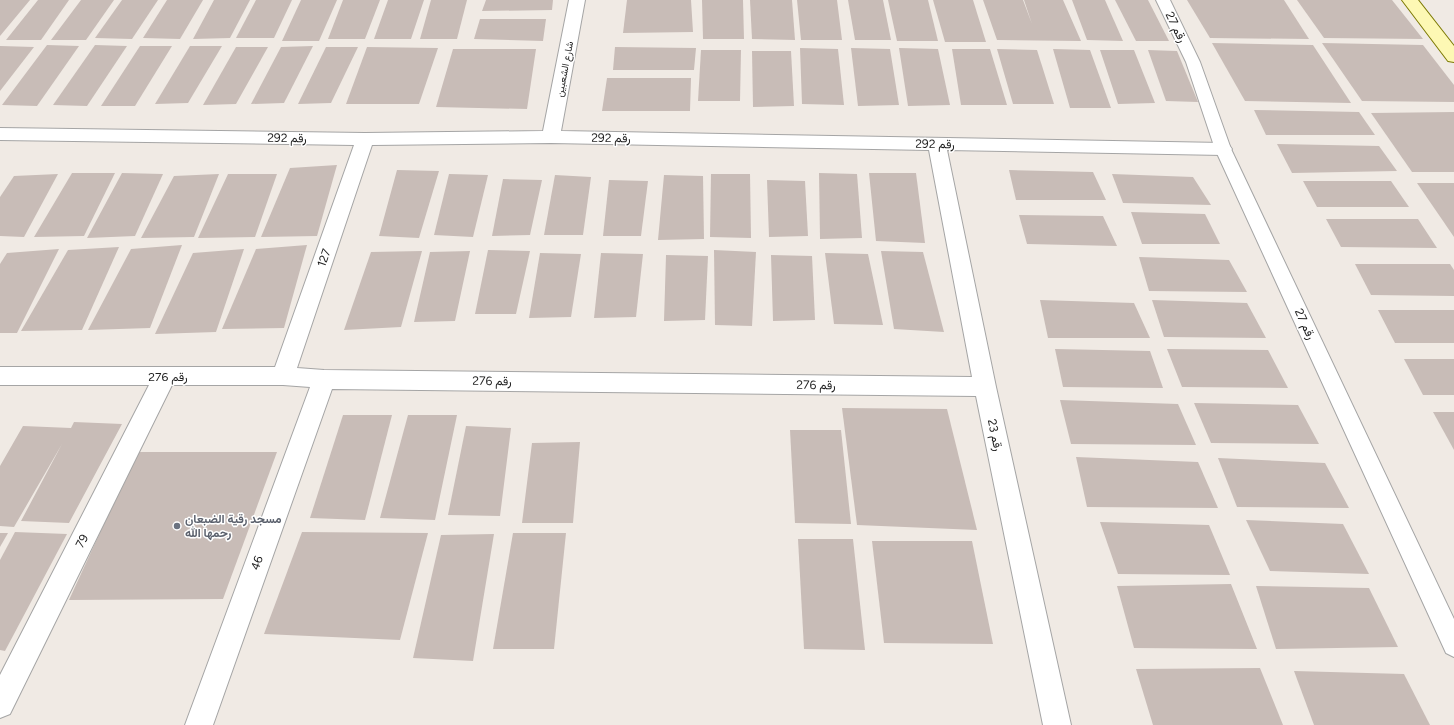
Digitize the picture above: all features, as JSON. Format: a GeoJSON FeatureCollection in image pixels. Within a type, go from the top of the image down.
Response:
{"type":"FeatureCollection","features":[{"type":"Feature","properties":{"kind":"street","name":"شارع الشعبين"},"geometry":{"type":"LineString","coordinates":[[550,137],[577,0]]}},
{"type":"Feature","properties":{"kind":"street"},"geometry":{"type":"LineString","coordinates":[[1410,0],[1454,58]]}},
{"type":"Feature","properties":{"kind":"street","name":"رقم 292"},"geometry":{"type":"LineString","coordinates":[[0,134],[365,139],[550,137],[1223,149]]}},
{"type":"Feature","properties":{"kind":"street","name":"127"},"geometry":{"type":"LineString","coordinates":[[283,376],[365,139]]}},
{"type":"Feature","properties":{"kind":"street","name":"رقم 23"},"geometry":{"type":"LineString","coordinates":[[937,144],[985,387],[1057,725]]}},
{"type":"Feature","properties":{"kind":"street","name":"رقم 276"},"geometry":{"type":"LineString","coordinates":[[0,376],[283,376],[324,379],[985,387]]}},
{"type":"Feature","properties":{"kind":"street","name":"79"},"geometry":{"type":"LineString","coordinates":[[0,704],[164,377]]}},
{"type":"Feature","properties":{"kind":"street","name":"46"},"geometry":{"type":"LineString","coordinates":[[199,725],[324,379]]}},
{"type":"Feature","properties":{"kind":"lane","name":"رقم 27"},"geometry":{"type":"LineString","coordinates":[[1163,0],[1193,62],[1223,149],[1454,645]]}},
{"type":"Feature","properties":{"kind":"building"},"geometry":{"type":"Polygon","coordinates":[[[0,0],[30,0],[0,36],[0,0]]]}},
{"type":"Feature","properties":{"kind":"building"},"geometry":{"type":"Polygon","coordinates":[[[38,0],[69,0],[41,40],[6,40],[38,0]]]}},
{"type":"Feature","properties":{"kind":"building"},"geometry":{"type":"Polygon","coordinates":[[[81,0],[114,0],[86,40],[51,40],[81,0]]]}},
{"type":"Feature","properties":{"kind":"building"},"geometry":{"type":"Polygon","coordinates":[[[122,0],[158,0],[132,39],[95,38],[122,0]]]}},
{"type":"Feature","properties":{"kind":"building"},"geometry":{"type":"Polygon","coordinates":[[[167,0],[203,0],[180,39],[143,38],[167,0]]]}},
{"type":"Feature","properties":{"kind":"building"},"geometry":{"type":"Polygon","coordinates":[[[214,0],[250,0],[230,38],[193,39],[214,0]]]}},
{"type":"Feature","properties":{"kind":"building"},"geometry":{"type":"Polygon","coordinates":[[[256,0],[292,0],[274,38],[236,38],[256,0]]]}},
{"type":"Feature","properties":{"kind":"building"},"geometry":{"type":"Polygon","coordinates":[[[301,0],[337,0],[319,41],[282,41],[301,0]]]}},
{"type":"Feature","properties":{"kind":"building"},"geometry":{"type":"Polygon","coordinates":[[[343,0],[380,0],[365,39],[328,39],[343,0]]]}},
{"type":"Feature","properties":{"kind":"building"},"geometry":{"type":"Polygon","coordinates":[[[388,0],[424,0],[411,39],[374,39],[388,0]]]}},
{"type":"Feature","properties":{"kind":"building"},"geometry":{"type":"Polygon","coordinates":[[[431,0],[467,0],[457,39],[420,39],[431,0]]]}},
{"type":"Feature","properties":{"kind":"building"},"geometry":{"type":"Polygon","coordinates":[[[486,0],[553,0],[552,10],[482,11],[486,0]]]}},
{"type":"Feature","properties":{"kind":"building"},"geometry":{"type":"Polygon","coordinates":[[[627,0],[691,0],[693,32],[623,33],[627,0]]]}},
{"type":"Feature","properties":{"kind":"building"},"geometry":{"type":"Polygon","coordinates":[[[702,0],[743,0],[744,39],[703,39],[702,0]]]}},
{"type":"Feature","properties":{"kind":"building"},"geometry":{"type":"Polygon","coordinates":[[[750,0],[792,0],[795,40],[752,39],[750,0]]]}},
{"type":"Feature","properties":{"kind":"building"},"geometry":{"type":"Polygon","coordinates":[[[797,0],[837,0],[842,40],[801,40],[797,0]]]}},
{"type":"Feature","properties":{"kind":"building"},"geometry":{"type":"Polygon","coordinates":[[[848,0],[883,0],[891,40],[855,40],[848,0]]]}},
{"type":"Feature","properties":{"kind":"building"},"geometry":{"type":"Polygon","coordinates":[[[888,0],[928,0],[938,41],[897,41],[888,0]]]}},
{"type":"Feature","properties":{"kind":"building"},"geometry":{"type":"Polygon","coordinates":[[[933,0],[973,0],[986,42],[945,42],[933,0]]]}},
{"type":"Feature","properties":{"kind":"building"},"geometry":{"type":"Polygon","coordinates":[[[983,0],[1023,0],[1032,24],[1024,0],[1063,0],[1081,41],[997,40],[983,0]]]}},
{"type":"Feature","properties":{"kind":"building"},"geometry":{"type":"Polygon","coordinates":[[[1072,0],[1105,0],[1123,41],[1087,40],[1072,0]]]}},
{"type":"Feature","properties":{"kind":"building"},"geometry":{"type":"Polygon","coordinates":[[[1115,0],[1148,0],[1169,41],[1136,41],[1115,0]]]}},
{"type":"Feature","properties":{"kind":"building"},"geometry":{"type":"Polygon","coordinates":[[[1187,0],[1284,0],[1309,39],[1210,38],[1187,0]]]}},
{"type":"Feature","properties":{"kind":"building"},"geometry":{"type":"Polygon","coordinates":[[[1297,0],[1392,0],[1423,39],[1324,38],[1297,0]]]}},
{"type":"Feature","properties":{"kind":"building"},"geometry":{"type":"Polygon","coordinates":[[[480,19],[546,19],[543,41],[474,39],[480,19]]]}},
{"type":"Feature","properties":{"kind":"building"},"geometry":{"type":"Polygon","coordinates":[[[1212,43],[1313,45],[1351,103],[1245,101],[1212,43]]]}},
{"type":"Feature","properties":{"kind":"building"},"geometry":{"type":"Polygon","coordinates":[[[1322,43],[1423,45],[1454,85],[1454,102],[1362,101],[1322,43]]]}},
{"type":"Feature","properties":{"kind":"building"},"geometry":{"type":"Polygon","coordinates":[[[47,45],[79,46],[37,106],[2,105],[47,45]]]}},
{"type":"Feature","properties":{"kind":"building"},"geometry":{"type":"Polygon","coordinates":[[[95,45],[127,46],[87,106],[53,105],[95,45]]]}},
{"type":"Feature","properties":{"kind":"building"},"geometry":{"type":"Polygon","coordinates":[[[0,46],[34,47],[0,91],[0,46]]]}},
{"type":"Feature","properties":{"kind":"building"},"geometry":{"type":"Polygon","coordinates":[[[140,46],[172,46],[135,106],[101,106],[140,46]]]}},
{"type":"Feature","properties":{"kind":"building"},"geometry":{"type":"Polygon","coordinates":[[[190,46],[222,46],[188,103],[155,104],[190,46]]]}},
{"type":"Feature","properties":{"kind":"building"},"geometry":{"type":"Polygon","coordinates":[[[313,46],[284,103],[251,104],[281,47],[313,46]]]}},
{"type":"Feature","properties":{"kind":"building"},"geometry":{"type":"Polygon","coordinates":[[[236,47],[268,47],[236,104],[203,105],[236,47]]]}},
{"type":"Feature","properties":{"kind":"building"},"geometry":{"type":"Polygon","coordinates":[[[326,47],[358,47],[331,103],[298,104],[326,47]]]}},
{"type":"Feature","properties":{"kind":"building"},"geometry":{"type":"Polygon","coordinates":[[[367,47],[438,48],[419,104],[346,104],[367,47]]]}},
{"type":"Feature","properties":{"kind":"building"},"geometry":{"type":"Polygon","coordinates":[[[615,47],[696,48],[694,70],[613,70],[615,47]]]}},
{"type":"Feature","properties":{"kind":"building"},"geometry":{"type":"Polygon","coordinates":[[[800,48],[838,49],[844,105],[802,104],[800,48]]]}},
{"type":"Feature","properties":{"kind":"building"},"geometry":{"type":"Polygon","coordinates":[[[851,48],[890,49],[899,105],[858,106],[851,48]]]}},
{"type":"Feature","properties":{"kind":"building"},"geometry":{"type":"Polygon","coordinates":[[[899,48],[938,49],[950,105],[908,106],[899,48]]]}},
{"type":"Feature","properties":{"kind":"building"},"geometry":{"type":"Polygon","coordinates":[[[453,49],[536,49],[527,109],[436,107],[453,49]]]}},
{"type":"Feature","properties":{"kind":"building"},"geometry":{"type":"Polygon","coordinates":[[[952,49],[990,49],[1007,105],[961,105],[952,49]]]}},
{"type":"Feature","properties":{"kind":"building"},"geometry":{"type":"Polygon","coordinates":[[[997,49],[1037,50],[1054,104],[1013,104],[997,49]]]}},
{"type":"Feature","properties":{"kind":"building"},"geometry":{"type":"Polygon","coordinates":[[[1053,49],[1090,50],[1111,108],[1070,108],[1053,49]]]}},
{"type":"Feature","properties":{"kind":"building"},"geometry":{"type":"Polygon","coordinates":[[[701,50],[741,50],[740,101],[698,101],[701,50]]]}},
{"type":"Feature","properties":{"kind":"building"},"geometry":{"type":"Polygon","coordinates":[[[1100,50],[1134,50],[1155,103],[1118,104],[1100,50]]]}},
{"type":"Feature","properties":{"kind":"building"},"geometry":{"type":"Polygon","coordinates":[[[1148,50],[1177,51],[1198,102],[1166,101],[1148,50]]]}},
{"type":"Feature","properties":{"kind":"building"},"geometry":{"type":"Polygon","coordinates":[[[752,51],[791,51],[794,106],[753,107],[752,51]]]}},
{"type":"Feature","properties":{"kind":"building"},"geometry":{"type":"Polygon","coordinates":[[[607,78],[691,78],[690,111],[602,111],[607,78]]]}},
{"type":"Feature","properties":{"kind":"building"},"geometry":{"type":"Polygon","coordinates":[[[1254,110],[1359,112],[1375,135],[1266,135],[1254,110]]]}},
{"type":"Feature","properties":{"kind":"building"},"geometry":{"type":"Polygon","coordinates":[[[1454,112],[1454,172],[1412,172],[1371,113],[1454,112]]]}},
{"type":"Feature","properties":{"kind":"building"},"geometry":{"type":"Polygon","coordinates":[[[1277,144],[1379,146],[1397,171],[1292,173],[1277,144]]]}},
{"type":"Feature","properties":{"kind":"building"},"geometry":{"type":"Polygon","coordinates":[[[337,165],[317,236],[261,237],[290,168],[337,165]]]}},
{"type":"Feature","properties":{"kind":"building"},"geometry":{"type":"Polygon","coordinates":[[[397,170],[439,171],[419,238],[379,236],[397,170]]]}},
{"type":"Feature","properties":{"kind":"building"},"geometry":{"type":"Polygon","coordinates":[[[1009,170],[1093,172],[1106,200],[1016,200],[1009,170]]]}},
{"type":"Feature","properties":{"kind":"building"},"geometry":{"type":"Polygon","coordinates":[[[72,173],[115,173],[84,236],[34,237],[72,173]]]}},
{"type":"Feature","properties":{"kind":"building"},"geometry":{"type":"Polygon","coordinates":[[[122,173],[163,174],[135,236],[87,238],[122,173]]]}},
{"type":"Feature","properties":{"kind":"building"},"geometry":{"type":"Polygon","coordinates":[[[819,173],[857,174],[862,238],[820,239],[819,173]]]}},
{"type":"Feature","properties":{"kind":"building"},"geometry":{"type":"Polygon","coordinates":[[[869,173],[916,173],[925,243],[876,241],[869,173]]]}},
{"type":"Feature","properties":{"kind":"building"},"geometry":{"type":"Polygon","coordinates":[[[58,174],[24,237],[0,236],[0,197],[14,176],[58,174]]]}},
{"type":"Feature","properties":{"kind":"building"},"geometry":{"type":"Polygon","coordinates":[[[219,174],[194,237],[141,238],[174,176],[219,174]]]}},
{"type":"Feature","properties":{"kind":"building"},"geometry":{"type":"Polygon","coordinates":[[[228,174],[277,174],[255,237],[198,238],[228,174]]]}},
{"type":"Feature","properties":{"kind":"building"},"geometry":{"type":"Polygon","coordinates":[[[449,174],[488,175],[473,237],[434,235],[449,174]]]}},
{"type":"Feature","properties":{"kind":"building"},"geometry":{"type":"Polygon","coordinates":[[[711,174],[750,174],[751,238],[710,237],[711,174]]]}},
{"type":"Feature","properties":{"kind":"building"},"geometry":{"type":"Polygon","coordinates":[[[1112,174],[1193,177],[1211,205],[1123,203],[1112,174]]]}},
{"type":"Feature","properties":{"kind":"building"},"geometry":{"type":"Polygon","coordinates":[[[555,175],[591,177],[583,235],[544,235],[555,175]]]}},
{"type":"Feature","properties":{"kind":"building"},"geometry":{"type":"Polygon","coordinates":[[[664,175],[703,176],[704,239],[658,240],[664,175]]]}},
{"type":"Feature","properties":{"kind":"building"},"geometry":{"type":"Polygon","coordinates":[[[503,179],[542,180],[530,235],[492,236],[503,179]]]}},
{"type":"Feature","properties":{"kind":"building"},"geometry":{"type":"Polygon","coordinates":[[[609,180],[648,181],[641,236],[603,236],[609,180]]]}},
{"type":"Feature","properties":{"kind":"building"},"geometry":{"type":"Polygon","coordinates":[[[767,180],[805,181],[808,236],[769,237],[767,180]]]}},
{"type":"Feature","properties":{"kind":"building"},"geometry":{"type":"Polygon","coordinates":[[[1303,181],[1391,181],[1409,207],[1317,207],[1303,181]]]}},
{"type":"Feature","properties":{"kind":"building"},"geometry":{"type":"Polygon","coordinates":[[[1417,183],[1454,183],[1454,237],[1417,183]]]}},
{"type":"Feature","properties":{"kind":"building"},"geometry":{"type":"Polygon","coordinates":[[[1131,212],[1205,214],[1220,244],[1142,244],[1131,212]]]}},
{"type":"Feature","properties":{"kind":"building"},"geometry":{"type":"Polygon","coordinates":[[[1019,215],[1103,216],[1117,246],[1027,244],[1019,215]]]}},
{"type":"Feature","properties":{"kind":"building"},"geometry":{"type":"Polygon","coordinates":[[[1326,219],[1418,219],[1437,248],[1341,247],[1326,219]]]}},
{"type":"Feature","properties":{"kind":"building"},"geometry":{"type":"Polygon","coordinates":[[[182,245],[150,328],[88,330],[131,249],[182,245]]]}},
{"type":"Feature","properties":{"kind":"building"},"geometry":{"type":"Polygon","coordinates":[[[307,245],[284,328],[222,329],[256,249],[307,245]]]}},
{"type":"Feature","properties":{"kind":"building"},"geometry":{"type":"Polygon","coordinates":[[[119,247],[82,330],[21,331],[68,250],[119,247]]]}},
{"type":"Feature","properties":{"kind":"building"},"geometry":{"type":"Polygon","coordinates":[[[59,249],[17,333],[0,333],[0,264],[7,253],[59,249]]]}},
{"type":"Feature","properties":{"kind":"building"},"geometry":{"type":"Polygon","coordinates":[[[244,249],[216,332],[155,334],[193,253],[244,249]]]}},
{"type":"Feature","properties":{"kind":"building"},"geometry":{"type":"Polygon","coordinates":[[[488,250],[530,251],[516,314],[475,314],[488,250]]]}},
{"type":"Feature","properties":{"kind":"building"},"geometry":{"type":"Polygon","coordinates":[[[714,250],[756,252],[752,326],[715,325],[714,250]]]}},
{"type":"Feature","properties":{"kind":"building"},"geometry":{"type":"Polygon","coordinates":[[[422,251],[401,327],[344,330],[371,252],[422,251]]]}},
{"type":"Feature","properties":{"kind":"building"},"geometry":{"type":"Polygon","coordinates":[[[470,251],[455,321],[414,322],[430,252],[470,251]]]}},
{"type":"Feature","properties":{"kind":"building"},"geometry":{"type":"Polygon","coordinates":[[[881,251],[923,252],[944,332],[894,329],[881,251]]]}},
{"type":"Feature","properties":{"kind":"building"},"geometry":{"type":"Polygon","coordinates":[[[540,253],[581,254],[571,317],[529,318],[540,253]]]}},
{"type":"Feature","properties":{"kind":"building"},"geometry":{"type":"Polygon","coordinates":[[[601,253],[643,254],[636,317],[594,318],[601,253]]]}},
{"type":"Feature","properties":{"kind":"building"},"geometry":{"type":"Polygon","coordinates":[[[825,253],[868,254],[883,325],[834,324],[825,253]]]}},
{"type":"Feature","properties":{"kind":"building"},"geometry":{"type":"Polygon","coordinates":[[[666,255],[708,256],[705,320],[664,321],[666,255]]]}},
{"type":"Feature","properties":{"kind":"building"},"geometry":{"type":"Polygon","coordinates":[[[771,255],[812,256],[815,320],[773,321],[771,255]]]}},
{"type":"Feature","properties":{"kind":"building"},"geometry":{"type":"Polygon","coordinates":[[[1139,257],[1229,260],[1247,292],[1149,291],[1139,257]]]}},
{"type":"Feature","properties":{"kind":"building"},"geometry":{"type":"Polygon","coordinates":[[[1355,264],[1450,264],[1454,270],[1454,296],[1371,295],[1355,264]]]}},
{"type":"Feature","properties":{"kind":"building"},"geometry":{"type":"Polygon","coordinates":[[[1040,300],[1134,303],[1150,338],[1048,338],[1040,300]]]}},
{"type":"Feature","properties":{"kind":"building"},"geometry":{"type":"Polygon","coordinates":[[[1152,300],[1247,303],[1266,338],[1164,337],[1152,300]]]}},
{"type":"Feature","properties":{"kind":"building"},"geometry":{"type":"Polygon","coordinates":[[[1378,310],[1454,310],[1454,343],[1395,343],[1378,310]]]}},
{"type":"Feature","properties":{"kind":"building"},"geometry":{"type":"Polygon","coordinates":[[[1055,349],[1150,351],[1163,388],[1063,387],[1055,349]]]}},
{"type":"Feature","properties":{"kind":"building"},"geometry":{"type":"Polygon","coordinates":[[[1167,349],[1268,350],[1288,388],[1182,387],[1167,349]]]}},
{"type":"Feature","properties":{"kind":"building"},"geometry":{"type":"Polygon","coordinates":[[[1404,359],[1454,359],[1454,395],[1423,395],[1404,359]]]}},
{"type":"Feature","properties":{"kind":"building"},"geometry":{"type":"Polygon","coordinates":[[[1060,400],[1178,404],[1196,445],[1071,444],[1060,400]]]}},
{"type":"Feature","properties":{"kind":"building"},"geometry":{"type":"Polygon","coordinates":[[[1194,403],[1298,405],[1319,444],[1211,443],[1194,403]]]}},
{"type":"Feature","properties":{"kind":"building"},"geometry":{"type":"Polygon","coordinates":[[[842,408],[947,409],[977,530],[857,525],[842,408]]]}},
{"type":"Feature","properties":{"kind":"building"},"geometry":{"type":"Polygon","coordinates":[[[1433,412],[1454,412],[1454,450],[1433,412]]]}},
{"type":"Feature","properties":{"kind":"building"},"geometry":{"type":"Polygon","coordinates":[[[343,415],[392,415],[365,520],[310,518],[343,415]]]}},
{"type":"Feature","properties":{"kind":"building"},"geometry":{"type":"Polygon","coordinates":[[[408,415],[457,415],[435,520],[380,518],[408,415]]]}},
{"type":"Feature","properties":{"kind":"building"},"geometry":{"type":"Polygon","coordinates":[[[74,422],[122,424],[69,523],[21,521],[62,444],[14,527],[0,526],[0,466],[23,426],[71,428],[74,422]]]}},
{"type":"Feature","properties":{"kind":"building"},"geometry":{"type":"Polygon","coordinates":[[[466,426],[511,428],[500,516],[448,515],[466,426]]]}},
{"type":"Feature","properties":{"kind":"building"},"geometry":{"type":"Polygon","coordinates":[[[790,430],[841,430],[851,524],[795,523],[790,430]]]}},
{"type":"Feature","properties":{"kind":"building"},"geometry":{"type":"Polygon","coordinates":[[[580,442],[573,523],[522,523],[532,443],[580,442]]]}},
{"type":"Feature","properties":{"kind":"building","name":"مسجد رقية الضبعان رحمها الله"},"geometry":{"type":"Polygon","coordinates":[[[137,452],[277,452],[223,599],[69,600],[137,452]]]}},
{"type":"Feature","properties":{"kind":"building"},"geometry":{"type":"Polygon","coordinates":[[[1076,457],[1198,462],[1218,508],[1087,507],[1076,457]]]}},
{"type":"Feature","properties":{"kind":"building"},"geometry":{"type":"Polygon","coordinates":[[[1218,458],[1325,463],[1349,508],[1237,507],[1218,458]]]}},
{"type":"Feature","properties":{"kind":"building"},"geometry":{"type":"Polygon","coordinates":[[[1246,520],[1343,524],[1369,574],[1270,571],[1246,520]]]}},
{"type":"Feature","properties":{"kind":"building"},"geometry":{"type":"Polygon","coordinates":[[[1100,522],[1209,525],[1230,575],[1118,574],[1100,522]]]}},
{"type":"Feature","properties":{"kind":"building"},"geometry":{"type":"Polygon","coordinates":[[[15,532],[67,534],[5,651],[0,650],[0,560],[15,532]]]}},
{"type":"Feature","properties":{"kind":"building"},"geometry":{"type":"Polygon","coordinates":[[[302,532],[428,533],[400,640],[264,634],[302,532]]]}},
{"type":"Feature","properties":{"kind":"building"},"geometry":{"type":"Polygon","coordinates":[[[0,533],[8,533],[0,547],[0,533]]]}},
{"type":"Feature","properties":{"kind":"building"},"geometry":{"type":"Polygon","coordinates":[[[513,533],[566,533],[554,649],[493,649],[513,533]]]}},
{"type":"Feature","properties":{"kind":"building"},"geometry":{"type":"Polygon","coordinates":[[[494,534],[473,661],[413,658],[441,535],[494,534]]]}},
{"type":"Feature","properties":{"kind":"building"},"geometry":{"type":"Polygon","coordinates":[[[798,539],[853,539],[865,650],[804,649],[798,539]]]}},
{"type":"Feature","properties":{"kind":"building"},"geometry":{"type":"Polygon","coordinates":[[[872,541],[972,541],[993,644],[884,643],[872,541]]]}},
{"type":"Feature","properties":{"kind":"building"},"geometry":{"type":"Polygon","coordinates":[[[1231,584],[1257,649],[1134,648],[1117,586],[1231,584]]]}},
{"type":"Feature","properties":{"kind":"building"},"geometry":{"type":"Polygon","coordinates":[[[1256,586],[1369,588],[1398,647],[1276,649],[1256,586]]]}},
{"type":"Feature","properties":{"kind":"building"},"geometry":{"type":"Polygon","coordinates":[[[1260,668],[1283,725],[1153,725],[1136,669],[1260,668]]]}},
{"type":"Feature","properties":{"kind":"building"},"geometry":{"type":"Polygon","coordinates":[[[1294,671],[1404,674],[1430,725],[1314,725],[1294,671]]]}},
{"type":"Feature","properties":{"kind":"place","name":"مسجد رقية الضبعان رحمها الله"},"geometry":{"type":"Point","coordinates":[177,526]}}]}
